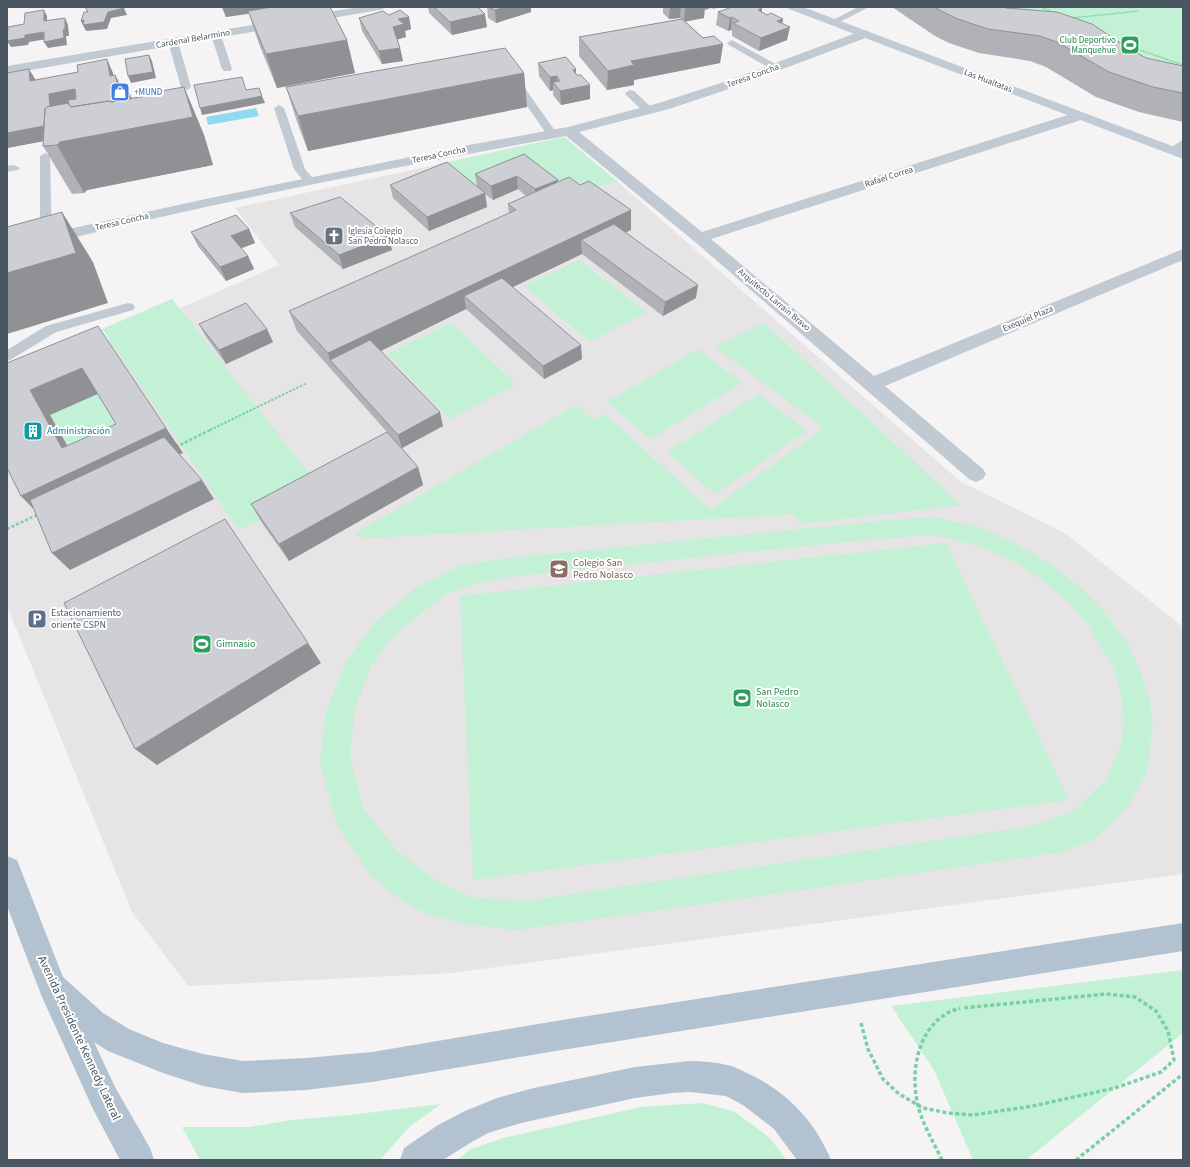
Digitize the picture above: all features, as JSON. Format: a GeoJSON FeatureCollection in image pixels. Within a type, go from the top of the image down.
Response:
{"type":"FeatureCollection","features":[{"type":"Feature","properties":{"kind":"main road","name":"Avenida Presidente Kennedy Lateral"},"geometry":{"type":"LineString","coordinates":[[7,870],[52,987],[104,1098],[138,1160]]}},
{"type":"Feature","properties":{"kind":"main road"},"geometry":{"type":"LineString","coordinates":[[52,987],[92,1024],[119,1040],[163,1058],[202,1070],[242,1077],[306,1074],[372,1067],[570,1033],[1183,936]]}},
{"type":"Feature","properties":{"kind":"main road"},"geometry":{"type":"LineString","coordinates":[[416,1160],[446,1136],[486,1118],[543,1102],[663,1077],[704,1077],[727,1080],[756,1094],[786,1117],[808,1145],[815,1160]]}},
{"type":"Feature","properties":{"kind":"street","name":"Cardenal Belarmino"},"geometry":{"type":"LineString","coordinates":[[7,70],[216,35],[321,12],[379,7]]}},
{"type":"Feature","properties":{"kind":"street","name":"Las Hualtatas"},"geometry":{"type":"LineString","coordinates":[[793,7],[1177,153]]}},
{"type":"Feature","properties":{"kind":"street","name":"Teresa Concha"},"geometry":{"type":"LineString","coordinates":[[7,250],[46,239],[201,204],[568,131],[648,110],[731,84],[864,34]]}},
{"type":"Feature","properties":{"kind":"street","name":"Rafael Correa"},"geometry":{"type":"LineString","coordinates":[[700,238],[1079,116]]}},
{"type":"Feature","properties":{"kind":"street","name":"Arquitecto Larraín Bravo"},"geometry":{"type":"LineString","coordinates":[[568,131],[700,238],[873,384],[976,474]]}},
{"type":"Feature","properties":{"kind":"street","name":"Exequiel Plaza"},"geometry":{"type":"LineString","coordinates":[[873,384],[1183,254]]}},
{"type":"Feature","properties":{"kind":"lane"},"geometry":{"type":"LineString","coordinates":[[833,22],[865,7]]}},
{"type":"Feature","properties":{"kind":"lane"},"geometry":{"type":"LineString","coordinates":[[216,35],[227,68]]}},
{"type":"Feature","properties":{"kind":"lane"},"geometry":{"type":"LineString","coordinates":[[173,42],[186,88]]}},
{"type":"Feature","properties":{"kind":"lane"},"geometry":{"type":"LineString","coordinates":[[732,43],[776,68]]}},
{"type":"Feature","properties":{"kind":"lane"},"geometry":{"type":"LineString","coordinates":[[520,89],[552,134]]}},
{"type":"Feature","properties":{"kind":"lane"},"geometry":{"type":"LineString","coordinates":[[630,93],[648,110]]}},
{"type":"Feature","properties":{"kind":"lane"},"geometry":{"type":"LineString","coordinates":[[279,108],[300,169],[310,182]]}},
{"type":"Feature","properties":{"kind":"lane"},"geometry":{"type":"LineString","coordinates":[[1177,153],[1183,143]]}},
{"type":"Feature","properties":{"kind":"lane"},"geometry":{"type":"LineString","coordinates":[[45,156],[46,239]]}},
{"type":"Feature","properties":{"kind":"lane"},"geometry":{"type":"LineString","coordinates":[[7,356],[51,329],[128,307]]}},
{"type":"Feature","properties":{"kind":"path"},"geometry":{"type":"LineString","coordinates":[[1041,7],[1054,13]]}},
{"type":"Feature","properties":{"kind":"path"},"geometry":{"type":"LineString","coordinates":[[1074,23],[1068,19],[1139,11]]}},
{"type":"Feature","properties":{"kind":"path"},"geometry":{"type":"LineString","coordinates":[[1112,40],[1183,65]]}},
{"type":"Feature","properties":{"kind":"path"},"geometry":{"type":"LineString","coordinates":[[171,449],[307,383]]}},
{"type":"Feature","properties":{"kind":"path"},"geometry":{"type":"LineString","coordinates":[[7,529],[43,512]]}},
{"type":"Feature","properties":{"kind":"path"},"geometry":{"type":"LineString","coordinates":[[851,989],[868,1049],[883,1079],[899,1094],[923,1108],[973,1115],[1033,1106],[1115,1088],[1161,1072],[1174,1060],[1168,1031],[1156,1011],[1135,997],[1106,994],[960,1008],[942,1016],[933,1025],[920,1045],[915,1068],[915,1088],[920,1110],[942,1160]]}},
{"type":"Feature","properties":{"kind":"path"},"geometry":{"type":"LineString","coordinates":[[1076,1160],[1183,1074]]}},
{"type":"Feature","properties":{"kind":"shaded area","name":"Colegio San Pedro Nolasco"},"geometry":{"type":"Polygon","coordinates":[[[564,137],[618,182],[961,482],[1065,533],[1183,627],[1183,874],[452,973],[188,986],[132,912],[7,606],[7,384],[279,265],[235,208],[564,137]]]}},
{"type":"Feature","properties":{"kind":"green space","name":"Club Deportivo Manquehue"},"geometry":{"type":"Polygon","coordinates":[[[970,7],[1183,7],[1183,82],[970,7]]]}},
{"type":"Feature","properties":{"kind":"green space"},"geometry":{"type":"Polygon","coordinates":[[[564,137],[618,182],[565,195],[526,165],[470,188],[438,164],[564,137]]]}},
{"type":"Feature","properties":{"kind":"green space"},"geometry":{"type":"Polygon","coordinates":[[[579,260],[646,312],[590,342],[524,286],[579,260]]]}},
{"type":"Feature","properties":{"kind":"green space"},"geometry":{"type":"Polygon","coordinates":[[[172,299],[321,489],[239,530],[102,329],[172,299]]]}},
{"type":"Feature","properties":{"kind":"green space"},"geometry":{"type":"Polygon","coordinates":[[[451,323],[516,384],[450,419],[387,354],[451,323]]]}},
{"type":"Feature","properties":{"kind":"green space"},"geometry":{"type":"Polygon","coordinates":[[[764,323],[961,505],[801,524],[793,514],[372,538],[356,536],[357,532],[576,405],[593,420],[605,414],[710,510],[824,428],[715,347],[764,323]]]}},
{"type":"Feature","properties":{"kind":"green space"},"geometry":{"type":"Polygon","coordinates":[[[698,349],[742,383],[650,439],[607,402],[698,349]]]}},
{"type":"Feature","properties":{"kind":"green space"},"geometry":{"type":"Polygon","coordinates":[[[100,393],[134,448],[83,472],[50,415],[100,393]]]}},
{"type":"Feature","properties":{"kind":"green space"},"geometry":{"type":"Polygon","coordinates":[[[759,394],[807,431],[715,494],[667,452],[759,394]]]}},
{"type":"Feature","properties":{"kind":"green space"},"geometry":{"type":"Polygon","coordinates":[[[935,517],[975,526],[1015,543],[1053,566],[1085,591],[1108,617],[1128,644],[1142,675],[1149,699],[1153,724],[1147,772],[1130,803],[1112,823],[1091,841],[1062,852],[517,930],[465,924],[424,913],[393,894],[370,875],[336,823],[320,761],[326,711],[346,662],[376,621],[417,587],[462,565],[509,558],[891,520],[935,517]],[[929,535],[824,544],[510,577],[476,584],[449,593],[433,603],[394,636],[371,666],[355,709],[350,754],[362,806],[397,851],[439,882],[470,897],[525,901],[1033,826],[1072,812],[1106,780],[1121,744],[1124,720],[1120,691],[1114,669],[1087,623],[1070,604],[1045,582],[1015,562],[975,545],[929,535]]]}},
{"type":"Feature","properties":{"kind":"green space","name":"San Pedro Nolasco"},"geometry":{"type":"Polygon","coordinates":[[[946,543],[1069,800],[473,880],[460,596],[946,543]]]}},
{"type":"Feature","properties":{"kind":"green space"},"geometry":{"type":"Polygon","coordinates":[[[1183,970],[1183,1033],[1026,1160],[973,1160],[934,1070],[891,1006],[1183,970]]]}},
{"type":"Feature","properties":{"kind":"green space"},"geometry":{"type":"Polygon","coordinates":[[[703,1103],[735,1112],[770,1138],[786,1160],[457,1160],[469,1150],[503,1138],[641,1107],[703,1103]]]}},
{"type":"Feature","properties":{"kind":"green space"},"geometry":{"type":"Polygon","coordinates":[[[441,1104],[409,1127],[380,1160],[200,1160],[182,1127],[250,1127],[292,1120],[441,1104]]]}},
{"type":"Feature","properties":{"kind":"water"},"geometry":{"type":"Polygon","coordinates":[[[256,108],[259,116],[208,125],[206,117],[256,108]]]}},
{"type":"Feature","properties":{"kind":"building"},"geometry":{"type":"Polygon","coordinates":[[[85,7],[124,8],[108,12],[104,22],[83,25],[84,20],[81,21],[84,12],[88,12],[85,7]]]}},
{"type":"Feature","properties":{"kind":"building"},"geometry":{"type":"Polygon","coordinates":[[[272,7],[330,7],[347,40],[266,54],[248,11],[272,7]]]}},
{"type":"Feature","properties":{"kind":"building"},"geometry":{"type":"Polygon","coordinates":[[[434,7],[478,7],[485,14],[450,22],[434,7]]]}},
{"type":"Feature","properties":{"kind":"building"},"geometry":{"type":"Polygon","coordinates":[[[489,7],[506,7],[495,10],[489,7]]]}},
{"type":"Feature","properties":{"kind":"building"},"geometry":{"type":"Polygon","coordinates":[[[683,7],[696,7],[685,9],[683,7]]]}},
{"type":"Feature","properties":{"kind":"building"},"geometry":{"type":"Polygon","coordinates":[[[732,7],[760,7],[762,8],[758,10],[767,15],[771,13],[783,19],[777,21],[790,27],[761,38],[733,23],[739,21],[718,12],[732,7]]]}},
{"type":"Feature","properties":{"kind":"building"},"geometry":{"type":"Polygon","coordinates":[[[935,7],[1003,7],[1057,12],[1092,24],[1131,50],[1146,58],[1183,66],[1183,93],[1153,87],[1109,72],[1057,42],[1040,36],[988,29],[958,19],[935,7]]]}},
{"type":"Feature","properties":{"kind":"building"},"geometry":{"type":"Polygon","coordinates":[[[44,10],[44,21],[65,18],[65,29],[63,30],[64,38],[44,42],[44,32],[25,35],[25,38],[7,41],[8,27],[24,24],[25,13],[44,10]]]}},
{"type":"Feature","properties":{"kind":"building"},"geometry":{"type":"Polygon","coordinates":[[[400,10],[409,17],[398,19],[404,24],[393,27],[400,48],[379,51],[359,18],[383,11],[389,15],[400,10]]]}},
{"type":"Feature","properties":{"kind":"building"},"geometry":{"type":"Polygon","coordinates":[[[682,19],[703,38],[714,36],[723,44],[631,61],[634,65],[608,71],[579,37],[682,19]]]}},
{"type":"Feature","properties":{"kind":"building"},"geometry":{"type":"Polygon","coordinates":[[[505,48],[524,73],[298,116],[286,87],[505,48]]]}},
{"type":"Feature","properties":{"kind":"building"},"geometry":{"type":"Polygon","coordinates":[[[149,55],[153,72],[128,76],[125,59],[149,55]]]}},
{"type":"Feature","properties":{"kind":"building"},"geometry":{"type":"Polygon","coordinates":[[[566,57],[576,69],[573,70],[577,75],[581,75],[590,85],[560,91],[553,82],[560,81],[557,76],[550,77],[538,63],[566,57]]]}},
{"type":"Feature","properties":{"kind":"building"},"geometry":{"type":"Polygon","coordinates":[[[107,59],[110,76],[115,75],[119,90],[127,88],[129,99],[71,107],[68,100],[76,99],[75,89],[49,94],[50,106],[45,109],[44,126],[7,133],[7,73],[29,69],[30,81],[78,72],[77,65],[107,59]]]}},
{"type":"Feature","properties":{"kind":"building"},"geometry":{"type":"Polygon","coordinates":[[[242,77],[246,90],[259,88],[262,96],[200,108],[194,85],[242,77]]]}},
{"type":"Feature","properties":{"kind":"building"},"geometry":{"type":"Polygon","coordinates":[[[184,87],[193,117],[60,142],[57,145],[43,146],[45,109],[47,107],[68,103],[71,107],[108,101],[111,102],[158,94],[161,91],[184,87]]]}},
{"type":"Feature","properties":{"kind":"building"},"geometry":{"type":"Polygon","coordinates":[[[524,154],[558,180],[535,189],[517,176],[491,186],[475,174],[524,154]]]}},
{"type":"Feature","properties":{"kind":"building"},"geometry":{"type":"Polygon","coordinates":[[[447,162],[485,193],[427,217],[390,185],[447,162]]]}},
{"type":"Feature","properties":{"kind":"building"},"geometry":{"type":"Polygon","coordinates":[[[569,177],[580,185],[589,181],[631,210],[328,353],[289,311],[516,210],[508,204],[569,177]]]}},
{"type":"Feature","properties":{"kind":"building"},"geometry":{"type":"Polygon","coordinates":[[[340,197],[388,236],[339,255],[290,213],[340,197]]]}},
{"type":"Feature","properties":{"kind":"building"},"geometry":{"type":"Polygon","coordinates":[[[62,212],[76,253],[7,273],[7,227],[62,212]]]}},
{"type":"Feature","properties":{"kind":"building"},"geometry":{"type":"Polygon","coordinates":[[[236,215],[249,229],[231,236],[248,256],[220,267],[191,232],[236,215]]]}},
{"type":"Feature","properties":{"kind":"building"},"geometry":{"type":"Polygon","coordinates":[[[614,224],[698,285],[665,302],[581,240],[614,224]]]}},
{"type":"Feature","properties":{"kind":"building"},"geometry":{"type":"Polygon","coordinates":[[[502,278],[581,345],[543,366],[464,296],[502,278]]]}},
{"type":"Feature","properties":{"kind":"building"},"geometry":{"type":"Polygon","coordinates":[[[246,303],[267,329],[219,350],[199,324],[246,303]]]}},
{"type":"Feature","properties":{"kind":"building"},"geometry":{"type":"Polygon","coordinates":[[[98,326],[166,428],[21,496],[7,468],[7,363],[98,326]],[[82,368],[30,390],[62,448],[116,424],[82,368]]]}},
{"type":"Feature","properties":{"kind":"building"},"geometry":{"type":"Polygon","coordinates":[[[370,340],[440,412],[398,435],[330,360],[370,340]]]}},
{"type":"Feature","properties":{"kind":"building"},"geometry":{"type":"Polygon","coordinates":[[[387,432],[418,467],[279,544],[251,504],[387,432]]]}},
{"type":"Feature","properties":{"kind":"building"},"geometry":{"type":"Polygon","coordinates":[[[164,437],[202,480],[52,553],[30,500],[164,437]]]}},
{"type":"Feature","properties":{"kind":"building","name":"Gimnasio"},"geometry":{"type":"Polygon","coordinates":[[[225,519],[308,643],[135,749],[64,603],[225,519]]]}},
{"type":"Feature","properties":{"kind":"place","name":"Club Deportivo Manquehue"},"geometry":{"type":"Point","coordinates":[1130,45]}},
{"type":"Feature","properties":{"kind":"place","name":"+MUND"},"geometry":{"type":"Point","coordinates":[120,92]}},
{"type":"Feature","properties":{"kind":"place","name":"Iglesia Colegio San Pedro Nolasco"},"geometry":{"type":"Point","coordinates":[334,236]}},
{"type":"Feature","properties":{"kind":"place","name":"Administración"},"geometry":{"type":"Point","coordinates":[33,431]}},
{"type":"Feature","properties":{"kind":"place","name":"Colegio San Pedro Nolasco"},"geometry":{"type":"Point","coordinates":[559,569]}},
{"type":"Feature","properties":{"kind":"place","name":"Estacionamiento oriente CSPN"},"geometry":{"type":"Point","coordinates":[37,619]}},
{"type":"Feature","properties":{"kind":"place","name":"Gimnasio"},"geometry":{"type":"Point","coordinates":[202,644]}},
{"type":"Feature","properties":{"kind":"place","name":"San Pedro Nolasco"},"geometry":{"type":"Point","coordinates":[742,698]}}]}
